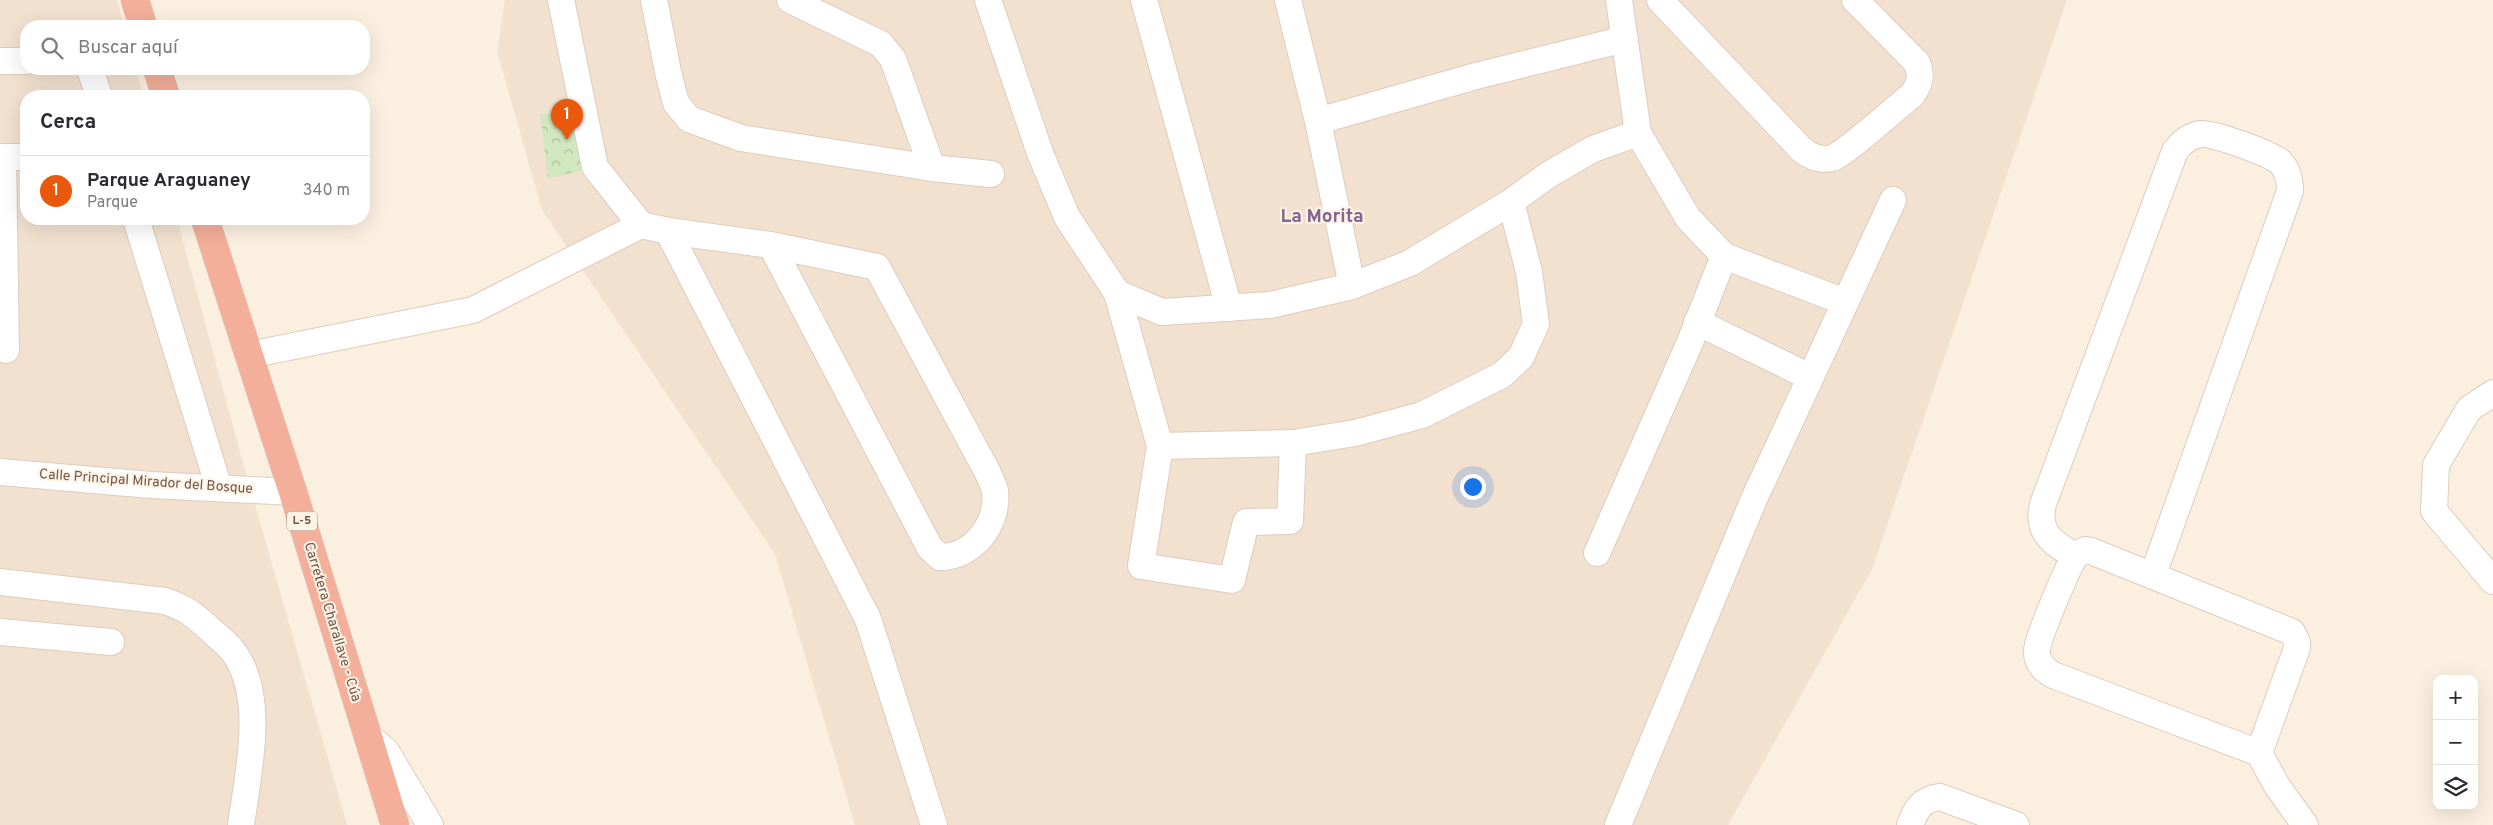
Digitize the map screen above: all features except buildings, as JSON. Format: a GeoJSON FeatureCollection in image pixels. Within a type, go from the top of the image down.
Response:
{"type":"FeatureCollection","features":[{"type":"Feature","properties":{"kind":"highway"},"geometry":{"type":"LineString","coordinates":[[135,0],[142,20]]}},
{"type":"Feature","properties":{"kind":"highway"},"geometry":{"type":"LineString","coordinates":[[159,75],[164,90]]}},
{"type":"Feature","properties":{"kind":"highway","name":"Carretera Charallave - Cúa"},"geometry":{"type":"LineString","coordinates":[[207,225],[395,825]]}},
{"type":"Feature","properties":{"kind":"street"},"geometry":{"type":"LineString","coordinates":[[561,0],[595,167],[641,225],[668,231],[771,245],[877,267],[988,473],[995,490],[992,515],[984,534],[964,553],[940,557],[930,548],[771,245]]}},
{"type":"Feature","properties":{"kind":"street"},"geometry":{"type":"LineString","coordinates":[[654,0],[676,103],[689,119],[741,138],[932,168],[991,174]]}},
{"type":"Feature","properties":{"kind":"street"},"geometry":{"type":"LineString","coordinates":[[790,0],[881,44],[893,59],[932,168]]}},
{"type":"Feature","properties":{"kind":"street"},"geometry":{"type":"LineString","coordinates":[[988,0],[1040,153],[1067,217],[1117,293],[1160,446],[1141,566],[1232,580],[1246,522],[1290,521],[1293,443]]}},
{"type":"Feature","properties":{"kind":"street"},"geometry":{"type":"LineString","coordinates":[[1144,0],[1229,308]]}},
{"type":"Feature","properties":{"kind":"street"},"geometry":{"type":"LineString","coordinates":[[1288,0],[1318,121],[1352,286]]}},
{"type":"Feature","properties":{"kind":"street"},"geometry":{"type":"LineString","coordinates":[[1619,0],[1638,133],[1688,218],[1724,256],[1845,302]]}},
{"type":"Feature","properties":{"kind":"street"},"geometry":{"type":"LineString","coordinates":[[1660,0],[1802,150],[1809,156],[1826,160],[1842,153],[1912,95],[1920,82],[1921,76],[1918,63],[1855,0]]}},
{"type":"Feature","properties":{"kind":"street"},"geometry":{"type":"LineString","coordinates":[[1318,121],[1476,76],[1625,39]]}},
{"type":"Feature","properties":{"kind":"street"},"geometry":{"type":"LineString","coordinates":[[0,61],[20,61]]}},
{"type":"Feature","properties":{"kind":"street"},"geometry":{"type":"LineString","coordinates":[[92,75],[97,90]]}},
{"type":"Feature","properties":{"kind":"street"},"geometry":{"type":"LineString","coordinates":[[1117,293],[1162,312],[1270,305],[1352,286],[1410,263],[1511,202],[1548,175],[1593,149],[1638,133]]}},
{"type":"Feature","properties":{"kind":"street"},"geometry":{"type":"LineString","coordinates":[[2075,556],[2052,542],[2046,534],[2041,518],[2043,504],[2175,151],[2193,136],[2214,135],[2276,159],[2288,175],[2290,190],[2153,575]]}},
{"type":"Feature","properties":{"kind":"street"},"geometry":{"type":"LineString","coordinates":[[6,350],[3,157],[20,157]]}},
{"type":"Feature","properties":{"kind":"street"},"geometry":{"type":"LineString","coordinates":[[1618,825],[1754,499],[1893,200]]}},
{"type":"Feature","properties":{"kind":"street"},"geometry":{"type":"LineString","coordinates":[[1160,446],[1293,443],[1356,433],[1422,415],[1502,375],[1521,357],[1536,324],[1529,272],[1511,202]]}},
{"type":"Feature","properties":{"kind":"street"},"geometry":{"type":"LineString","coordinates":[[138,225],[219,488]]}},
{"type":"Feature","properties":{"kind":"street"},"geometry":{"type":"LineString","coordinates":[[249,355],[473,310],[641,225]]}},
{"type":"Feature","properties":{"kind":"street"},"geometry":{"type":"LineString","coordinates":[[668,231],[868,618],[934,825]]}},
{"type":"Feature","properties":{"kind":"street"},"geometry":{"type":"LineString","coordinates":[[1597,553],[1698,322],[1724,256]]}},
{"type":"Feature","properties":{"kind":"street"},"geometry":{"type":"LineString","coordinates":[[1698,322],[1810,377]]}},
{"type":"Feature","properties":{"kind":"street"},"geometry":{"type":"LineString","coordinates":[[2493,393],[2469,409],[2436,465],[2434,511],[2493,582]]}},
{"type":"Feature","properties":{"kind":"street","name":"Calle Principal Mirador del Bosque"},"geometry":{"type":"LineString","coordinates":[[0,472],[292,492]]}},
{"type":"Feature","properties":{"kind":"street"},"geometry":{"type":"LineString","coordinates":[[2259,753],[2297,648],[2296,636],[2288,628],[2153,575],[2091,551],[2079,552],[2075,556],[2039,642],[2038,658],[2046,671],[2259,753],[2277,786],[2305,825]]}},
{"type":"Feature","properties":{"kind":"street"},"geometry":{"type":"LineString","coordinates":[[0,582],[165,601],[188,609],[232,650],[244,673],[251,702],[253,736],[241,825]]}},
{"type":"Feature","properties":{"kind":"street"},"geometry":{"type":"LineString","coordinates":[[0,632],[111,642]]}},
{"type":"Feature","properties":{"kind":"street"},"geometry":{"type":"LineString","coordinates":[[367,735],[386,751],[430,825]]}},
{"type":"Feature","properties":{"kind":"street"},"geometry":{"type":"LineString","coordinates":[[1910,825],[1918,806],[1932,798],[1940,797],[2016,825]]}},
{"type":"Feature","properties":{"kind":"shaded area"},"geometry":{"type":"Polygon","coordinates":[[[0,0],[117,0],[122,20],[20,20],[20,75],[138,75],[141,90],[20,90],[20,225],[179,225],[241,456],[347,825],[0,825],[0,0]]]}},
{"type":"Feature","properties":{"kind":"shaded area"},"geometry":{"type":"Polygon","coordinates":[[[505,0],[2067,0],[1872,569],[1728,825],[855,825],[775,554],[542,210],[497,51],[505,0]]]}},
{"type":"Feature","properties":{"kind":"green space"},"geometry":{"type":"Polygon","coordinates":[[[540,114],[585,114],[595,167],[548,179],[540,114]]]}},
{"type":"Feature","properties":{"kind":"place","name":"Parque Araguaney"},"geometry":{"type":"Point","coordinates":[567,140]}},
{"type":"Feature","properties":{"kind":"district","name":"La Morita"},"geometry":{"type":"Point","coordinates":[1322,217]}}]}
